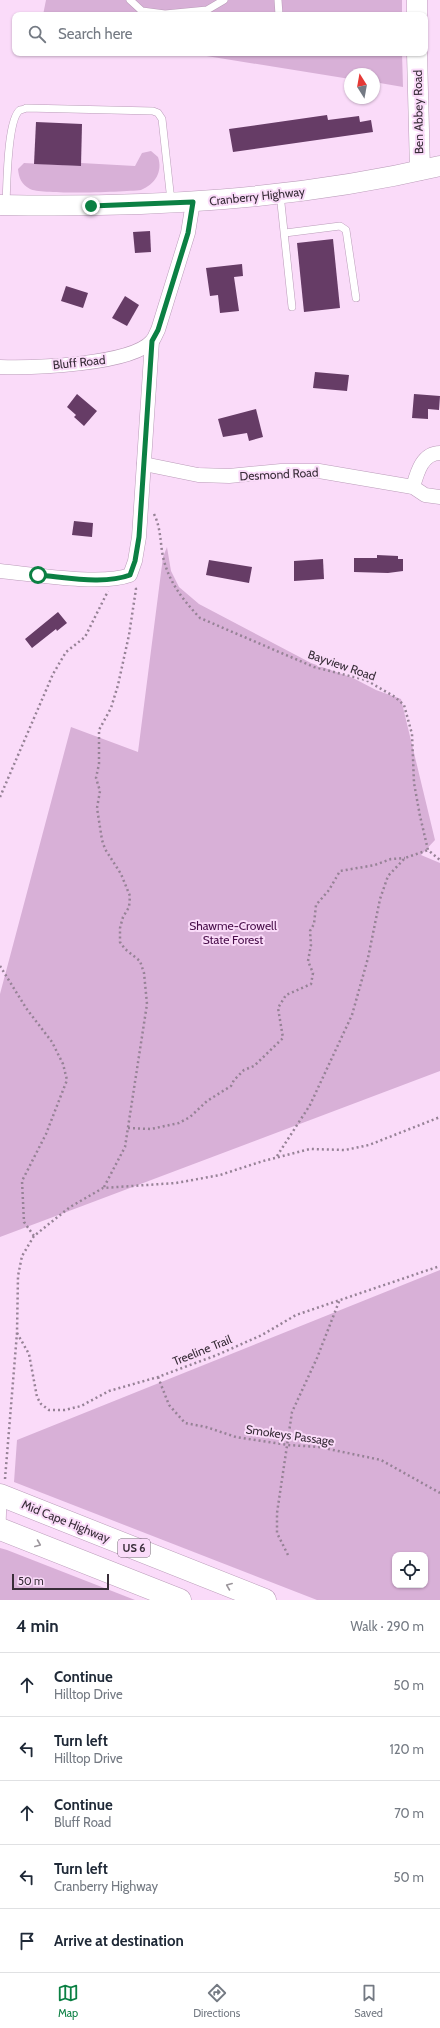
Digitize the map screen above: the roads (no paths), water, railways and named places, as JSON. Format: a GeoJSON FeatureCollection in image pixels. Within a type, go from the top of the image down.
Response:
{"type":"FeatureCollection","features":[{"type":"Feature","properties":{"kind":"highway","name":"Mid Cape Highway"},"geometry":{"type":"LineString","coordinates":[[1,1496],[265,1600]]}},
{"type":"Feature","properties":{"kind":"highway","name":"US 6"},"geometry":{"type":"LineString","coordinates":[[1,1529],[180,1600]]}},
{"type":"Feature","properties":{"kind":"main road"},"geometry":{"type":"LineString","coordinates":[[417,0],[417,12]]}},
{"type":"Feature","properties":{"kind":"main road","name":"Ben Abbey Road"},"geometry":{"type":"LineString","coordinates":[[417,56],[420,170]]}},
{"type":"Feature","properties":{"kind":"main road","name":"Cranberry Highway"},"geometry":{"type":"LineString","coordinates":[[3,205],[91,206],[172,204],[280,194],[440,166]]}},
{"type":"Feature","properties":{"kind":"street"},"geometry":{"type":"LineString","coordinates":[[0,571],[80,579],[130,575],[135,561],[141,501],[152,341],[158,330],[188,233],[193,202]]}},
{"type":"Feature","properties":{"kind":"street","name":"Bluff Road"},"geometry":{"type":"LineString","coordinates":[[0,367],[98,361],[132,352],[152,341]]}},
{"type":"Feature","properties":{"kind":"street"},"geometry":{"type":"LineString","coordinates":[[413,487],[418,469],[427,457],[440,453]]}},
{"type":"Feature","properties":{"kind":"street","name":"Desmond Road"},"geometry":{"type":"LineString","coordinates":[[144,464],[198,476],[229,476],[281,471],[319,471],[413,487],[425,495],[440,497]]}},
{"type":"Feature","properties":{"kind":"lane"},"geometry":{"type":"LineString","coordinates":[[130,0],[142,11],[150,12]]}},
{"type":"Feature","properties":{"kind":"lane"},"geometry":{"type":"LineString","coordinates":[[186,12],[207,10],[224,0]]}},
{"type":"Feature","properties":{"kind":"lane"},"geometry":{"type":"LineString","coordinates":[[278,0],[279,12]]}},
{"type":"Feature","properties":{"kind":"lane"},"geometry":{"type":"LineString","coordinates":[[3,205],[9,143],[16,114],[20,110],[26,108],[153,111],[158,113],[162,119],[172,204]]}},
{"type":"Feature","properties":{"kind":"lane"},"geometry":{"type":"LineString","coordinates":[[280,194],[292,307]]}},
{"type":"Feature","properties":{"kind":"lane"},"geometry":{"type":"LineString","coordinates":[[285,233],[340,226],[344,227],[346,230],[356,298]]}},
{"type":"Feature","properties":{"kind":"lane"},"geometry":{"type":"LineString","coordinates":[[1,1496],[1,1529]]}},
{"type":"Feature","properties":{"kind":"park label","name":"Shawme-Crowell State Forest"},"geometry":{"type":"Point","coordinates":[233,932]}}]}
